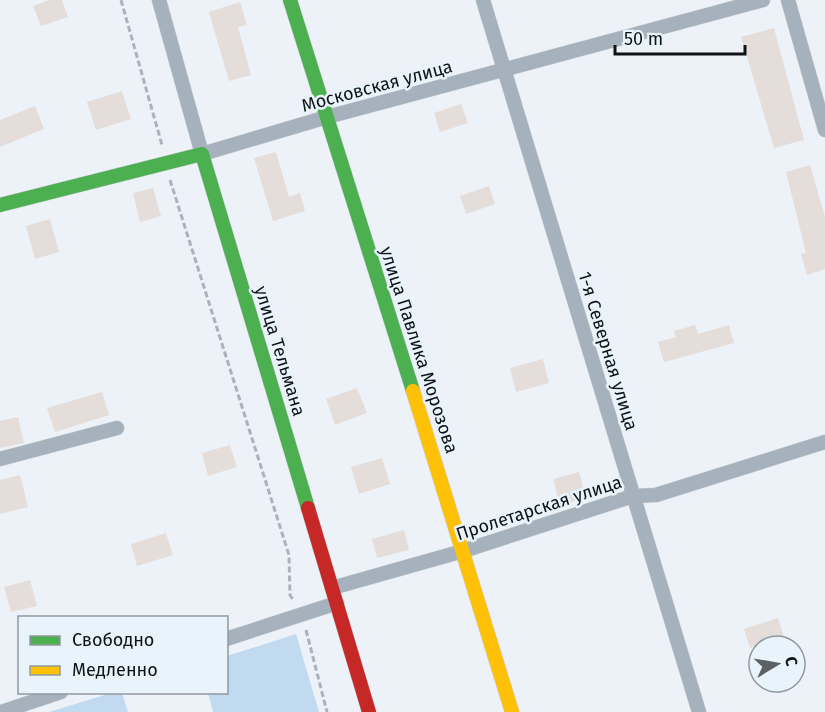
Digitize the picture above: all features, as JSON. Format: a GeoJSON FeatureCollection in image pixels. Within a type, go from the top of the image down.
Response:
{"type":"FeatureCollection","features":[{"type":"Feature","properties":{"kind":"street","name":"улица Тельмана"},"geometry":{"type":"LineString","coordinates":[[159,0],[202,154],[369,712]]}},
{"type":"Feature","properties":{"kind":"street","name":"улица Павлика Морозова"},"geometry":{"type":"LineString","coordinates":[[290,0],[512,712]]}},
{"type":"Feature","properties":{"kind":"street","name":"1-я Северная улица"},"geometry":{"type":"LineString","coordinates":[[483,0],[699,712]]}},
{"type":"Feature","properties":{"kind":"street","name":"Московская улица"},"geometry":{"type":"LineString","coordinates":[[0,205],[202,154],[327,117],[763,0]]}},
{"type":"Feature","properties":{"kind":"street"},"geometry":{"type":"LineString","coordinates":[[788,0],[825,130]]}},
{"type":"Feature","properties":{"kind":"street"},"geometry":{"type":"LineString","coordinates":[[0,459],[117,428]]}},
{"type":"Feature","properties":{"kind":"street","name":"Пролетарская улица"},"geometry":{"type":"LineString","coordinates":[[332,588],[463,551],[633,496],[656,495],[825,442]]}},
{"type":"Feature","properties":{"kind":"street"},"geometry":{"type":"LineString","coordinates":[[228,638],[337,603]]}},
{"type":"Feature","properties":{"kind":"street"},"geometry":{"type":"LineString","coordinates":[[1,712],[58,694]]}},
{"type":"Feature","properties":{"kind":"path"},"geometry":{"type":"LineString","coordinates":[[121,0],[169,175],[289,555],[290,595],[302,614],[327,712]]}},
{"type":"Feature","properties":{"kind":"shaded area"},"geometry":{"type":"Polygon","coordinates":[[[296,634],[319,712],[213,712],[208,694],[228,694],[228,656],[296,634]]]}},
{"type":"Feature","properties":{"kind":"shaded area"},"geometry":{"type":"Polygon","coordinates":[[[108,694],[122,694],[128,712],[49,712],[108,694]]]}},
{"type":"Feature","properties":{"kind":"building"},"geometry":{"type":"Polygon","coordinates":[[[50,0],[62,0],[68,17],[41,26],[33,6],[50,0]]]}},
{"type":"Feature","properties":{"kind":"building"},"geometry":{"type":"Polygon","coordinates":[[[240,2],[247,25],[238,27],[251,75],[229,81],[209,12],[240,2]]]}},
{"type":"Feature","properties":{"kind":"building"},"geometry":{"type":"Polygon","coordinates":[[[774,28],[804,140],[774,148],[741,37],[774,28]]]}},
{"type":"Feature","properties":{"kind":"building"},"geometry":{"type":"Polygon","coordinates":[[[122,91],[131,119],[96,130],[87,102],[122,91]]]}},
{"type":"Feature","properties":{"kind":"building"},"geometry":{"type":"Polygon","coordinates":[[[461,104],[468,123],[440,132],[434,113],[461,104]]]}},
{"type":"Feature","properties":{"kind":"building"},"geometry":{"type":"Polygon","coordinates":[[[35,106],[44,129],[0,147],[0,120],[35,106]]]}},
{"type":"Feature","properties":{"kind":"building"},"geometry":{"type":"Polygon","coordinates":[[[276,152],[289,197],[300,193],[305,211],[273,221],[254,158],[276,152]]]}},
{"type":"Feature","properties":{"kind":"building"},"geometry":{"type":"Polygon","coordinates":[[[810,165],[825,217],[825,269],[807,275],[801,254],[806,253],[786,172],[810,165]]]}},
{"type":"Feature","properties":{"kind":"building"},"geometry":{"type":"Polygon","coordinates":[[[489,186],[495,204],[466,214],[460,196],[489,186]]]}},
{"type":"Feature","properties":{"kind":"building"},"geometry":{"type":"Polygon","coordinates":[[[153,188],[161,216],[140,222],[133,193],[153,188]]]}},
{"type":"Feature","properties":{"kind":"building"},"geometry":{"type":"Polygon","coordinates":[[[50,219],[59,252],[35,259],[26,226],[50,219]]]}},
{"type":"Feature","properties":{"kind":"building"},"geometry":{"type":"Polygon","coordinates":[[[695,325],[698,334],[729,325],[734,343],[664,362],[658,342],[676,337],[674,331],[695,325]]]}},
{"type":"Feature","properties":{"kind":"building"},"geometry":{"type":"Polygon","coordinates":[[[543,359],[549,383],[516,392],[510,368],[543,359]]]}},
{"type":"Feature","properties":{"kind":"building"},"geometry":{"type":"Polygon","coordinates":[[[357,388],[367,413],[335,425],[326,399],[357,388]]]}},
{"type":"Feature","properties":{"kind":"building"},"geometry":{"type":"Polygon","coordinates":[[[102,392],[109,415],[55,432],[47,408],[102,392]]]}},
{"type":"Feature","properties":{"kind":"building"},"geometry":{"type":"Polygon","coordinates":[[[18,417],[24,443],[0,448],[0,421],[18,417]]]}},
{"type":"Feature","properties":{"kind":"building"},"geometry":{"type":"Polygon","coordinates":[[[230,445],[237,467],[208,476],[202,453],[230,445]]]}},
{"type":"Feature","properties":{"kind":"building"},"geometry":{"type":"Polygon","coordinates":[[[382,458],[390,484],[359,494],[351,467],[382,458]]]}},
{"type":"Feature","properties":{"kind":"building"},"geometry":{"type":"Polygon","coordinates":[[[579,472],[586,498],[560,505],[553,479],[579,472]]]}},
{"type":"Feature","properties":{"kind":"building"},"geometry":{"type":"Polygon","coordinates":[[[20,475],[28,507],[0,514],[0,480],[20,475]]]}},
{"type":"Feature","properties":{"kind":"building"},"geometry":{"type":"Polygon","coordinates":[[[404,530],[409,550],[377,558],[372,539],[404,530]]]}},
{"type":"Feature","properties":{"kind":"building"},"geometry":{"type":"Polygon","coordinates":[[[166,533],[173,555],[137,566],[131,544],[166,533]]]}},
{"type":"Feature","properties":{"kind":"building"},"geometry":{"type":"Polygon","coordinates":[[[30,580],[37,606],[11,612],[4,587],[30,580]]]}},
{"type":"Feature","properties":{"kind":"building"},"geometry":{"type":"Polygon","coordinates":[[[778,618],[783,634],[747,634],[747,638],[744,629],[778,618]]]}},
{"type":"Feature","properties":{"kind":"traffic: fast"},"geometry":{"type":"LineString","coordinates":[[290,0],[413,391]]}},
{"type":"Feature","properties":{"kind":"traffic: fast"},"geometry":{"type":"LineString","coordinates":[[0,205],[202,154],[308,508]]}},
{"type":"Feature","properties":{"kind":"traffic: slow"},"geometry":{"type":"LineString","coordinates":[[413,391],[512,712]]}},
{"type":"Feature","properties":{"kind":"traffic: jam"},"geometry":{"type":"LineString","coordinates":[[308,508],[369,712]]}}]}
